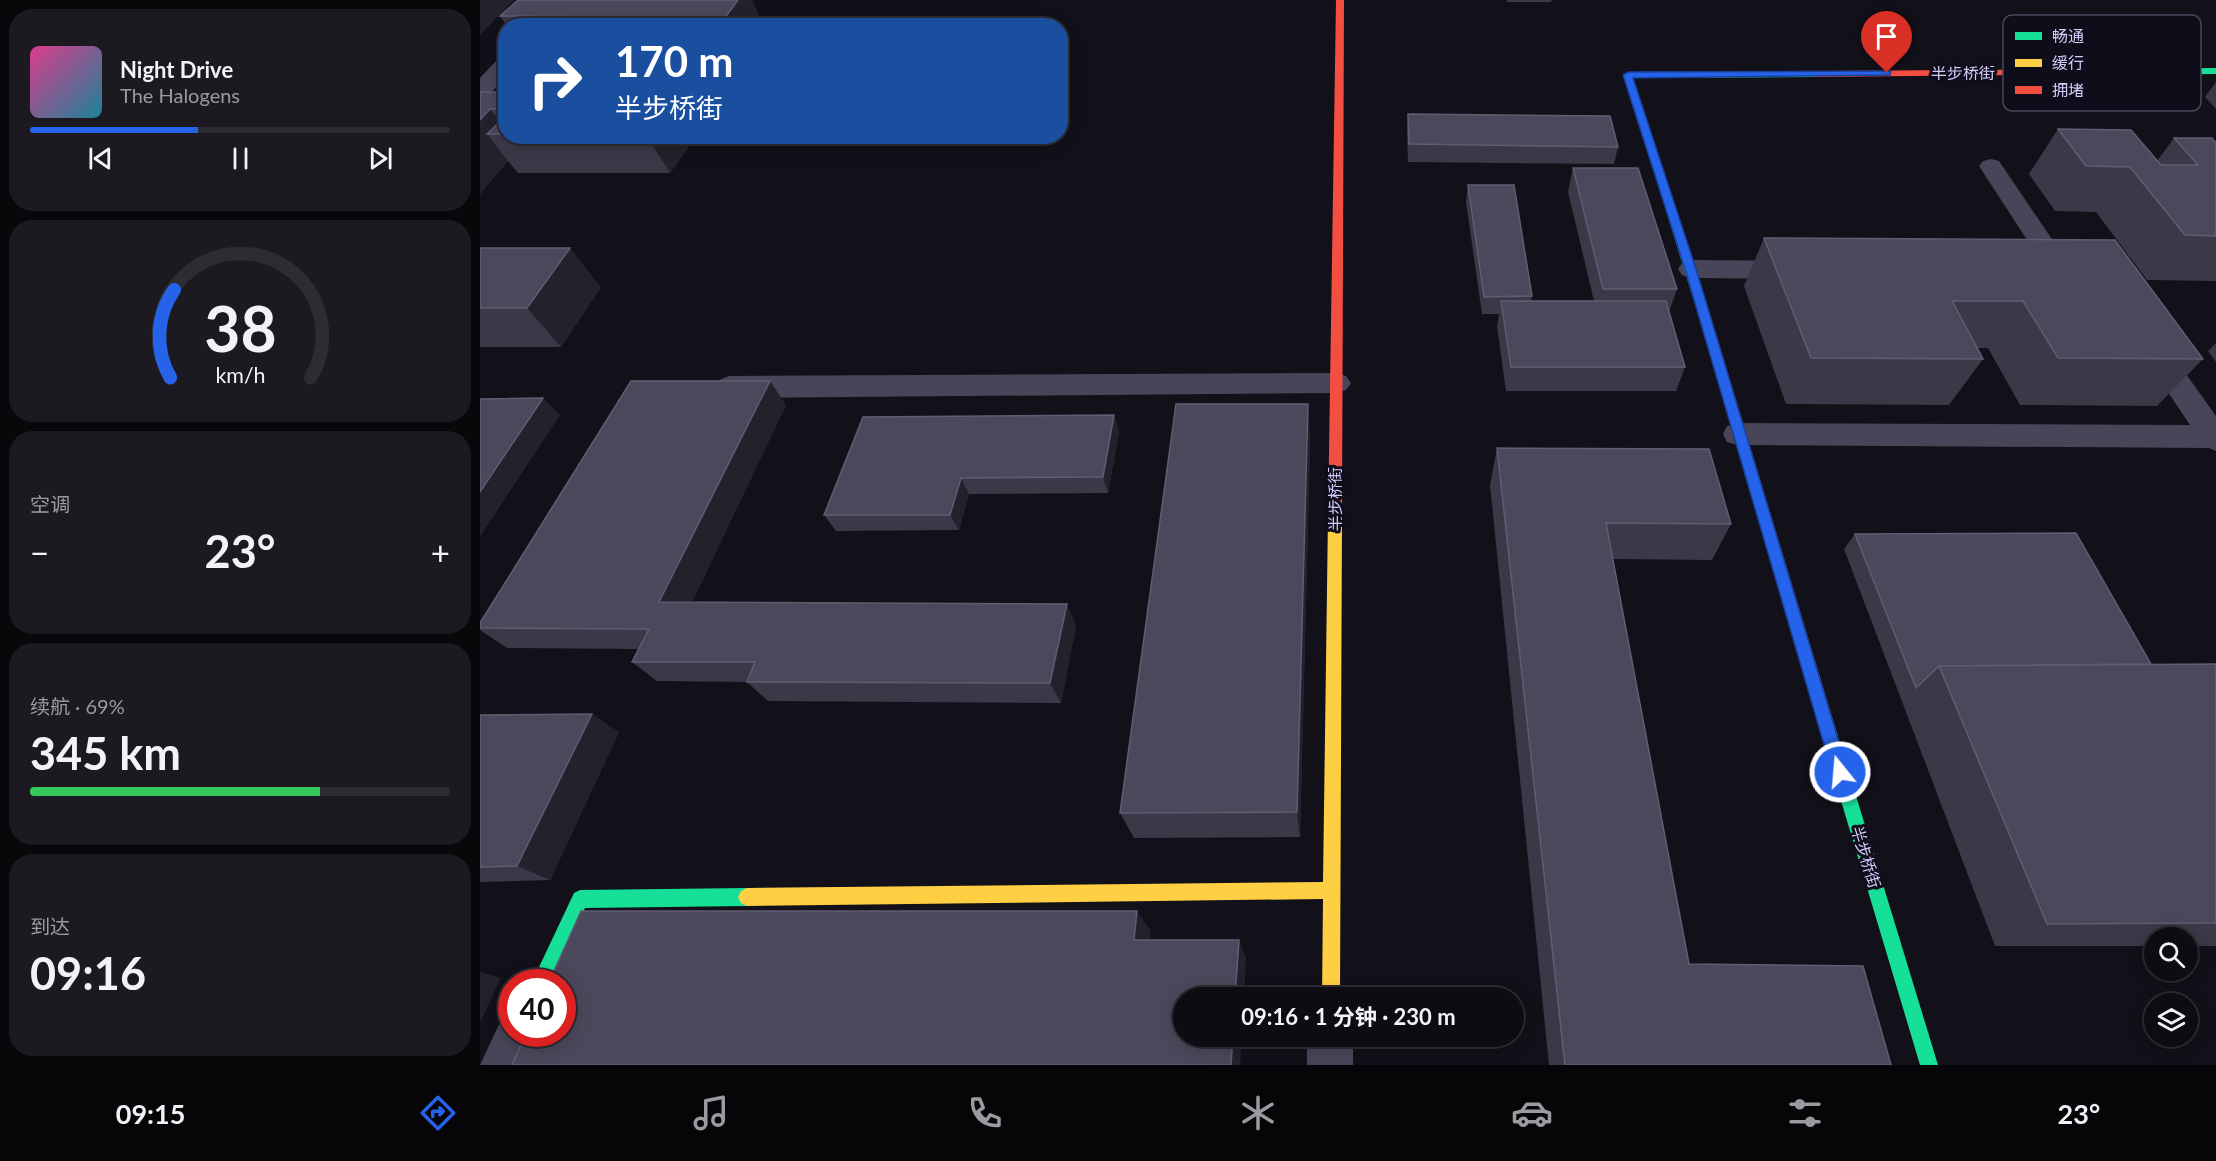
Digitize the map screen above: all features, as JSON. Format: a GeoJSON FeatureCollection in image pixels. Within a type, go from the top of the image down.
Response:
{"type":"FeatureCollection","features":[{"type":"Feature","properties":{"kind":"street","name":"半步桥街"},"geometry":{"type":"LineString","coordinates":[[1331,987],[1340,0]]}},
{"type":"Feature","properties":{"kind":"street","name":"半步桥街"},"geometry":{"type":"LineString","coordinates":[[2201,71],[2216,71]]}},
{"type":"Feature","properties":{"kind":"street"},"geometry":{"type":"LineString","coordinates":[[480,91],[498,72]]}},
{"type":"Feature","properties":{"kind":"street","name":"半步桥街"},"geometry":{"type":"LineString","coordinates":[[1929,1065],[1738,434],[1691,269],[1628,75],[2003,72]]}},
{"type":"Feature","properties":{"kind":"street"},"geometry":{"type":"LineString","coordinates":[[1991,166],[2049,272],[2089,272]]}},
{"type":"Feature","properties":{"kind":"street"},"geometry":{"type":"LineString","coordinates":[[1691,269],[1822,270]]}},
{"type":"Feature","properties":{"kind":"street"},"geometry":{"type":"LineString","coordinates":[[2139,330],[2215,438]]}},
{"type":"Feature","properties":{"kind":"street"},"geometry":{"type":"LineString","coordinates":[[701,387],[1336,383]]}},
{"type":"Feature","properties":{"kind":"street"},"geometry":{"type":"LineString","coordinates":[[1738,434],[2215,438]]}},
{"type":"Feature","properties":{"kind":"street"},"geometry":{"type":"LineString","coordinates":[[548,969],[580,899],[1333,890]]}},
{"type":"Feature","properties":{"kind":"street"},"geometry":{"type":"LineString","coordinates":[[503,1065],[512,1047]]}},
{"type":"Feature","properties":{"kind":"street"},"geometry":{"type":"LineString","coordinates":[[1330,1047],[1330,1065]]}},
{"type":"Feature","properties":{"kind":"building"},"geometry":{"type":"Polygon","coordinates":[[[518,0],[738,0],[725,18],[500,16],[518,0]]]}},
{"type":"Feature","properties":{"kind":"building"},"geometry":{"type":"Polygon","coordinates":[[[480,92],[498,92],[498,109],[490,109],[480,120],[480,92]]]}},
{"type":"Feature","properties":{"kind":"building"},"geometry":{"type":"Polygon","coordinates":[[[1408,114],[1610,116],[1618,147],[1409,144],[1408,114]]]}},
{"type":"Feature","properties":{"kind":"building"},"geometry":{"type":"Polygon","coordinates":[[[498,124],[498,134],[487,134],[498,124]]]}},
{"type":"Feature","properties":{"kind":"building"},"geometry":{"type":"Polygon","coordinates":[[[2058,129],[2131,130],[2161,165],[2198,165],[2174,138],[2212,138],[2216,143],[2216,236],[2185,235],[2130,167],[2086,166],[2058,129]]]}},
{"type":"Feature","properties":{"kind":"building"},"geometry":{"type":"Polygon","coordinates":[[[1573,168],[1638,168],[1677,289],[1603,289],[1573,168]]]}},
{"type":"Feature","properties":{"kind":"building"},"geometry":{"type":"Polygon","coordinates":[[[1468,185],[1514,185],[1532,296],[1484,297],[1468,185]]]}},
{"type":"Feature","properties":{"kind":"building"},"geometry":{"type":"Polygon","coordinates":[[[1764,238],[2115,240],[2203,359],[2058,358],[2023,301],[1952,301],[1983,359],[1811,358],[1764,238]]]}},
{"type":"Feature","properties":{"kind":"building"},"geometry":{"type":"Polygon","coordinates":[[[480,248],[570,248],[527,308],[480,308],[480,248]]]}},
{"type":"Feature","properties":{"kind":"building"},"geometry":{"type":"Polygon","coordinates":[[[1501,301],[1666,301],[1685,367],[1511,367],[1501,301]]]}},
{"type":"Feature","properties":{"kind":"building"},"geometry":{"type":"Polygon","coordinates":[[[631,381],[770,381],[659,602],[1067,604],[1050,683],[747,682],[755,662],[632,662],[649,629],[480,628],[480,623],[631,381]]]}},
{"type":"Feature","properties":{"kind":"building"},"geometry":{"type":"Polygon","coordinates":[[[543,398],[480,492],[480,399],[543,398]]]}},
{"type":"Feature","properties":{"kind":"building"},"geometry":{"type":"Polygon","coordinates":[[[1176,404],[1308,404],[1297,812],[1120,813],[1176,404]]]}},
{"type":"Feature","properties":{"kind":"building"},"geometry":{"type":"Polygon","coordinates":[[[1114,415],[1103,477],[961,478],[950,515],[824,515],[863,417],[1114,415]]]}},
{"type":"Feature","properties":{"kind":"building"},"geometry":{"type":"Polygon","coordinates":[[[1497,448],[1709,449],[1731,524],[1606,523],[1689,964],[1863,966],[1891,1065],[1565,1065],[1497,448]]]}},
{"type":"Feature","properties":{"kind":"building"},"geometry":{"type":"Polygon","coordinates":[[[2076,533],[2151,664],[1939,666],[1916,688],[1855,534],[2076,533]]]}},
{"type":"Feature","properties":{"kind":"building"},"geometry":{"type":"Polygon","coordinates":[[[2216,664],[2216,923],[2047,924],[1939,666],[2216,664]]]}},
{"type":"Feature","properties":{"kind":"building"},"geometry":{"type":"Polygon","coordinates":[[[592,714],[517,866],[480,867],[480,715],[592,714]]]}},
{"type":"Feature","properties":{"kind":"building"},"geometry":{"type":"Polygon","coordinates":[[[581,911],[1137,911],[1134,940],[1239,940],[1236,987],[1173,987],[1173,1047],[1232,1047],[1231,1065],[512,1065],[520,1047],[576,1047],[576,969],[555,969],[581,911]]]}},
{"type":"Feature","properties":{"kind":"traffic: fast"},"geometry":{"type":"LineString","coordinates":[[2201,71],[2216,71]]}},
{"type":"Feature","properties":{"kind":"traffic: fast"},"geometry":{"type":"LineString","coordinates":[[1704,314],[1628,75],[1814,74]]}},
{"type":"Feature","properties":{"kind":"traffic: fast"},"geometry":{"type":"LineString","coordinates":[[1824,717],[1929,1065]]}},
{"type":"Feature","properties":{"kind":"traffic: fast"},"geometry":{"type":"LineString","coordinates":[[547,969],[580,899],[747,897]]}},
{"type":"Feature","properties":{"kind":"traffic: slow"},"geometry":{"type":"LineString","coordinates":[[1331,987],[1335,516]]}},
{"type":"Feature","properties":{"kind":"traffic: slow"},"geometry":{"type":"LineString","coordinates":[[747,897],[1333,890]]}},
{"type":"Feature","properties":{"kind":"traffic: jam"},"geometry":{"type":"LineString","coordinates":[[1335,516],[1340,0]]}},
{"type":"Feature","properties":{"kind":"traffic: jam"},"geometry":{"type":"LineString","coordinates":[[1814,74],[2003,73]]}},
{"type":"Feature","properties":{"kind":"traffic: jam"},"geometry":{"type":"LineString","coordinates":[[1704,314],[1824,717]]}},
{"type":"Feature","properties":{"kind":"route"},"geometry":{"type":"LineString","coordinates":[[1840,772],[1691,269],[1628,75],[1887,73]]}}]}
